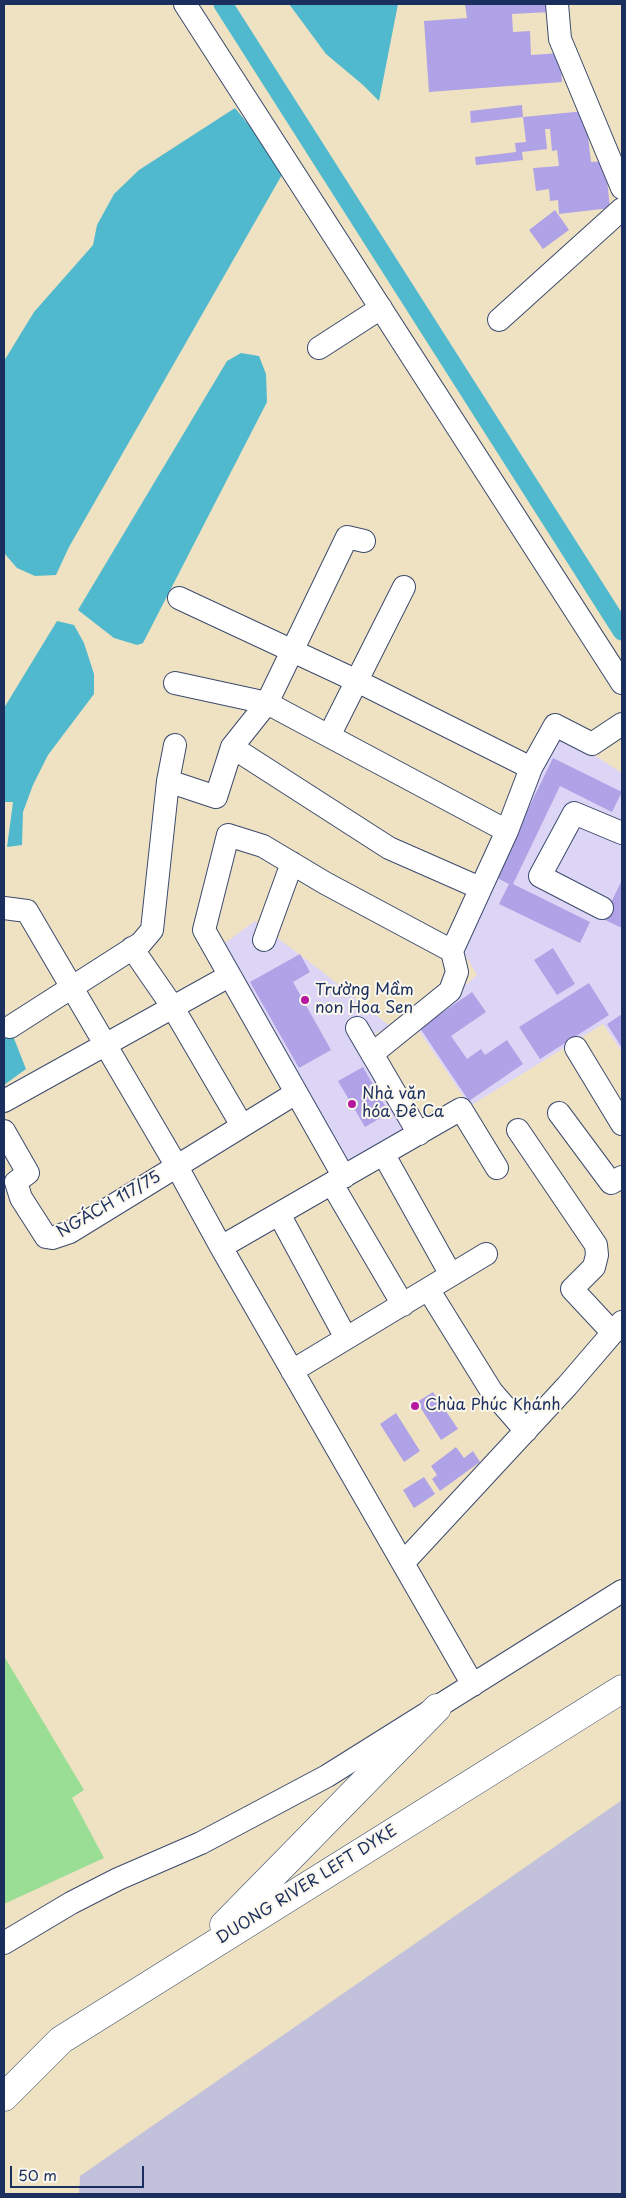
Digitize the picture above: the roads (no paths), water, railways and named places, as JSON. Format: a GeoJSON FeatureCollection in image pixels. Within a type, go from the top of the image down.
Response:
{"type":"FeatureCollection","features":[{"type":"Feature","properties":{"kind":"main road","name":"DUONG RIVER LEFT DYKE"},"geometry":{"type":"LineString","coordinates":[[4,2096],[61,2040],[622,1689]]}},
{"type":"Feature","properties":{"kind":"main road"},"geometry":{"type":"LineString","coordinates":[[191,1958],[437,1708]]}},
{"type":"Feature","properties":{"kind":"street"},"geometry":{"type":"LineString","coordinates":[[185,4],[622,683]]}},
{"type":"Feature","properties":{"kind":"street"},"geometry":{"type":"LineString","coordinates":[[557,4],[560,39],[622,188]]}},
{"type":"Feature","properties":{"kind":"street"},"geometry":{"type":"LineString","coordinates":[[499,320],[622,209]]}},
{"type":"Feature","properties":{"kind":"street"},"geometry":{"type":"LineString","coordinates":[[319,348],[381,308]]}},
{"type":"Feature","properties":{"kind":"street"},"geometry":{"type":"LineString","coordinates":[[168,782],[216,797],[232,747],[267,703],[347,537],[364,541]]}},
{"type":"Feature","properties":{"kind":"street"},"geometry":{"type":"LineString","coordinates":[[329,736],[404,587]]}},
{"type":"Feature","properties":{"kind":"street"},"geometry":{"type":"LineString","coordinates":[[179,598],[357,681],[531,768]]}},
{"type":"Feature","properties":{"kind":"street"},"geometry":{"type":"LineString","coordinates":[[176,683],[267,703],[507,830]]}},
{"type":"Feature","properties":{"kind":"street"},"geometry":{"type":"LineString","coordinates":[[372,1054],[450,991],[458,972],[452,951],[507,830],[531,768],[555,725],[592,744],[622,724]]}},
{"type":"Feature","properties":{"kind":"street"},"geometry":{"type":"LineString","coordinates":[[10,1027],[71,986],[141,943],[152,930],[168,782],[175,745]]}},
{"type":"Feature","properties":{"kind":"street"},"geometry":{"type":"LineString","coordinates":[[232,747],[389,848],[480,888]]}},
{"type":"Feature","properties":{"kind":"street"},"geometry":{"type":"LineString","coordinates":[[602,908],[540,876],[574,813],[622,833]]}},
{"type":"Feature","properties":{"kind":"street"},"geometry":{"type":"LineString","coordinates":[[403,1305],[338,1180],[296,1093],[204,930],[228,835],[263,846],[452,951]]}},
{"type":"Feature","properties":{"kind":"street"},"geometry":{"type":"LineString","coordinates":[[264,940],[292,863]]}},
{"type":"Feature","properties":{"kind":"street"},"geometry":{"type":"LineString","coordinates":[[4,908],[27,911],[176,1165],[221,1247],[473,1685]]}},
{"type":"Feature","properties":{"kind":"street"},"geometry":{"type":"LineString","coordinates":[[132,948],[172,1006],[241,1124]]}},
{"type":"Feature","properties":{"kind":"street"},"geometry":{"type":"LineString","coordinates":[[4,1102],[172,1006],[229,976]]}},
{"type":"Feature","properties":{"kind":"street"},"geometry":{"type":"LineString","coordinates":[[356,1028],[420,1134]]}},
{"type":"Feature","properties":{"kind":"street"},"geometry":{"type":"LineString","coordinates":[[576,1048],[622,1124]]}},
{"type":"Feature","properties":{"kind":"street"},"geometry":{"type":"LineString","coordinates":[[176,1165],[241,1124],[296,1093]]}},
{"type":"Feature","properties":{"kind":"street"},"geometry":{"type":"LineString","coordinates":[[221,1247],[461,1109],[497,1168]]}},
{"type":"Feature","properties":{"kind":"street"},"geometry":{"type":"LineString","coordinates":[[559,1113],[611,1183],[622,1177]]}},
{"type":"Feature","properties":{"kind":"street"},"geometry":{"type":"LineString","coordinates":[[403,1563],[526,1431],[617,1327],[572,1289],[594,1267],[597,1255],[596,1245],[518,1130]]}},
{"type":"Feature","properties":{"kind":"street","name":"NGÁCH 117/75"},"geometry":{"type":"LineString","coordinates":[[4,1131],[28,1173],[16,1182],[21,1198],[46,1237],[52,1238],[70,1232],[176,1165]]}},
{"type":"Feature","properties":{"kind":"street"},"geometry":{"type":"LineString","coordinates":[[384,1155],[451,1275]]}},
{"type":"Feature","properties":{"kind":"street"},"geometry":{"type":"LineString","coordinates":[[279,1214],[346,1338]]}},
{"type":"Feature","properties":{"kind":"street"},"geometry":{"type":"LineString","coordinates":[[292,1371],[486,1254]]}},
{"type":"Feature","properties":{"kind":"street"},"geometry":{"type":"LineString","coordinates":[[428,1289],[492,1392],[526,1431]]}},
{"type":"Feature","properties":{"kind":"street"},"geometry":{"type":"LineString","coordinates":[[4,1943],[71,1903],[118,1879],[201,1843],[280,1802],[437,1708],[622,1591]]}},
{"type":"Feature","properties":{"kind":"water"},"geometry":{"type":"Polygon","coordinates":[[[289,4],[398,4],[379,101],[326,54],[289,4]]]}},
{"type":"Feature","properties":{"kind":"water"},"geometry":{"type":"Polygon","coordinates":[[[235,108],[263,142],[283,173],[69,547],[56,575],[35,576],[17,568],[4,553],[4,361],[34,312],[93,245],[97,225],[114,194],[139,170],[235,108]]]}},
{"type":"Feature","properties":{"kind":"water"},"geometry":{"type":"Polygon","coordinates":[[[241,353],[259,356],[266,374],[267,402],[143,643],[137,645],[114,638],[78,610],[227,361],[241,353]]]}},
{"type":"Feature","properties":{"kind":"water"},"geometry":{"type":"Polygon","coordinates":[[[57,621],[74,625],[84,643],[94,674],[94,694],[48,755],[33,785],[23,812],[22,845],[7,847],[13,802],[4,802],[4,708],[57,621]]]}},
{"type":"Feature","properties":{"kind":"water"},"geometry":{"type":"Polygon","coordinates":[[[4,1026],[13,1036],[26,1069],[4,1085],[4,1026]]]}},
{"type":"Feature","properties":{"kind":"waterway"},"geometry":{"type":"LineString","coordinates":[[223,4],[622,631]]}},
{"type":"Feature","properties":{"kind":"place","name":"Trường Mầm non Hoa Sen"},"geometry":{"type":"Point","coordinates":[305,1000]}},
{"type":"Feature","properties":{"kind":"place","name":"Nhà văn hóa Đê Ca"},"geometry":{"type":"Point","coordinates":[352,1104]}},
{"type":"Feature","properties":{"kind":"place","name":"Chùa Phúc Khánh"},"geometry":{"type":"Point","coordinates":[415,1406]}}]}
